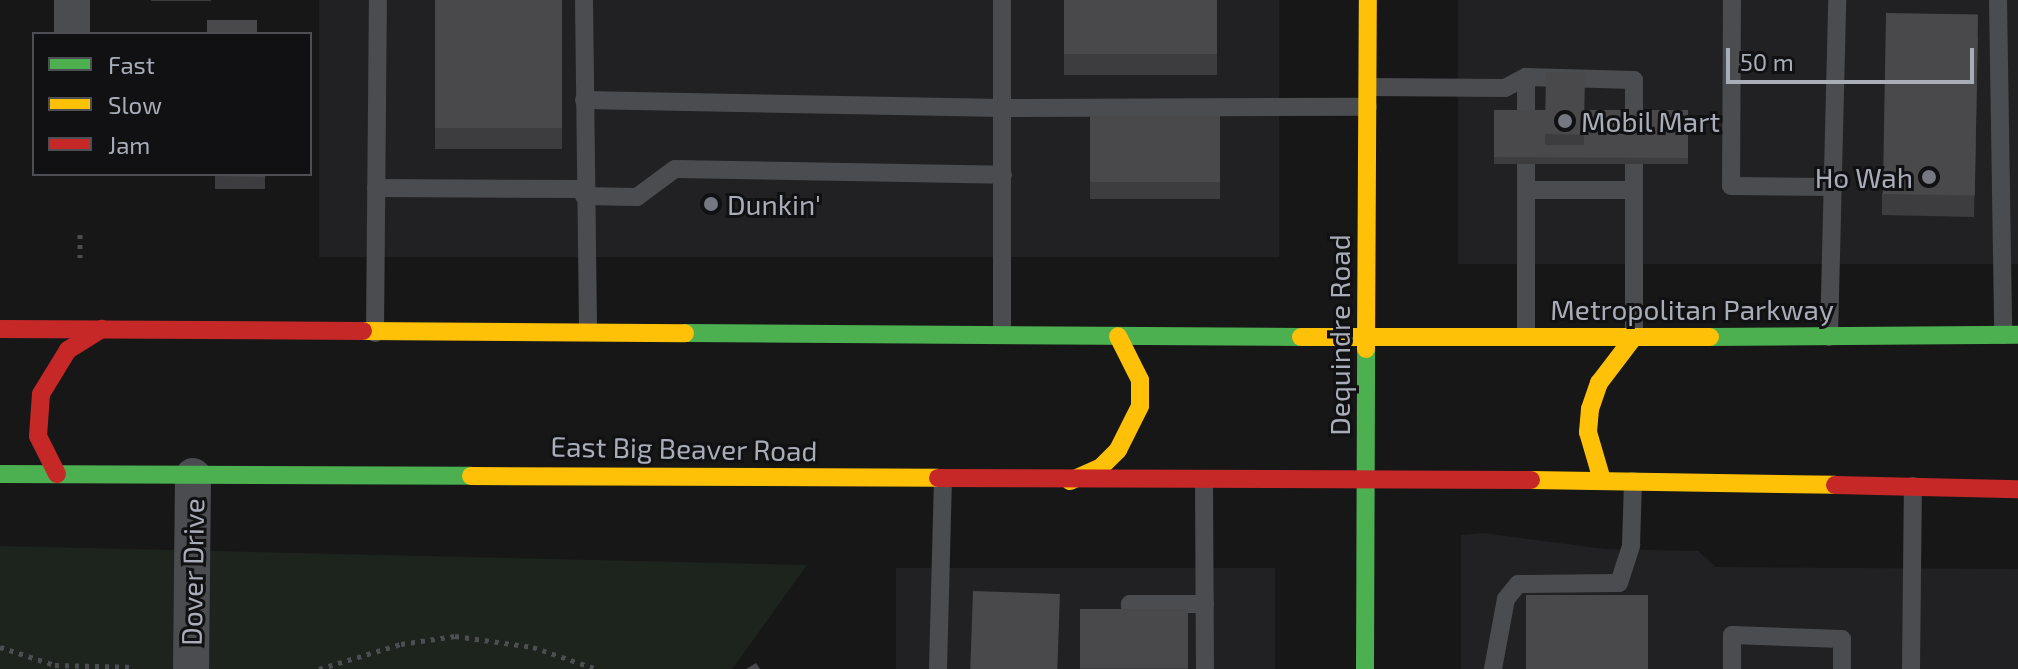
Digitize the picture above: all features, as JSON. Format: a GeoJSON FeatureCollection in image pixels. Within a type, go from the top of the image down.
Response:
{"type":"FeatureCollection","features":[{"type":"Feature","properties":{"kind":"main road","name":"Dequindre Road"},"geometry":{"type":"LineString","coordinates":[[1365,669],[1368,0]]}},
{"type":"Feature","properties":{"kind":"main road"},"geometry":{"type":"LineString","coordinates":[[0,329],[1366,337]]}},
{"type":"Feature","properties":{"kind":"main road"},"geometry":{"type":"LineString","coordinates":[[57,474],[38,436],[41,394],[68,350],[102,329]]}},
{"type":"Feature","properties":{"kind":"main road","name":"Metropolitan Parkway"},"geometry":{"type":"LineString","coordinates":[[1366,337],[2010,335]]}},
{"type":"Feature","properties":{"kind":"main road"},"geometry":{"type":"LineString","coordinates":[[1070,481],[1101,467],[1118,450],[1140,406],[1140,380],[1118,336]]}},
{"type":"Feature","properties":{"kind":"main road"},"geometry":{"type":"LineString","coordinates":[[1602,480],[1588,432],[1590,409],[1599,383],[1634,337]]}},
{"type":"Feature","properties":{"kind":"main road","name":"East Big Beaver Road"},"geometry":{"type":"LineString","coordinates":[[0,474],[1367,482]]}},
{"type":"Feature","properties":{"kind":"main road"},"geometry":{"type":"LineString","coordinates":[[1367,482],[1602,480],[2018,489]]}},
{"type":"Feature","properties":{"kind":"street"},"geometry":{"type":"LineString","coordinates":[[72,0],[72,32]]}},
{"type":"Feature","properties":{"kind":"street","name":"Dover Drive"},"geometry":{"type":"LineString","coordinates":[[191,669],[193,476]]}},
{"type":"Feature","properties":{"kind":"lane"},"geometry":{"type":"LineString","coordinates":[[375,333],[378,0]]}},
{"type":"Feature","properties":{"kind":"lane"},"geometry":{"type":"LineString","coordinates":[[584,0],[588,332]]}},
{"type":"Feature","properties":{"kind":"lane"},"geometry":{"type":"LineString","coordinates":[[1002,0],[1002,335]]}},
{"type":"Feature","properties":{"kind":"lane"},"geometry":{"type":"LineString","coordinates":[[1732,0],[1731,186],[1829,187]]}},
{"type":"Feature","properties":{"kind":"lane"},"geometry":{"type":"LineString","coordinates":[[1829,337],[1829,187],[1834,169],[1837,0]]}},
{"type":"Feature","properties":{"kind":"lane"},"geometry":{"type":"LineString","coordinates":[[1998,0],[2011,150],[2010,335]]}},
{"type":"Feature","properties":{"kind":"lane"},"geometry":{"type":"LineString","coordinates":[[1368,87],[1505,88],[1526,77],[1634,80],[1634,337]]}},
{"type":"Feature","properties":{"kind":"lane"},"geometry":{"type":"LineString","coordinates":[[1526,77],[1526,337]]}},
{"type":"Feature","properties":{"kind":"lane"},"geometry":{"type":"LineString","coordinates":[[584,100],[1002,108],[1368,107]]}},
{"type":"Feature","properties":{"kind":"lane"},"geometry":{"type":"LineString","coordinates":[[376,188],[637,197],[675,169],[1003,175]]}},
{"type":"Feature","properties":{"kind":"lane"},"geometry":{"type":"LineString","coordinates":[[1526,190],[1633,190]]}},
{"type":"Feature","properties":{"kind":"lane"},"geometry":{"type":"LineString","coordinates":[[938,669],[943,479]]}},
{"type":"Feature","properties":{"kind":"lane"},"geometry":{"type":"LineString","coordinates":[[1493,669],[1506,599],[1518,584],[1619,583],[1631,545],[1633,481]]}},
{"type":"Feature","properties":{"kind":"lane"},"geometry":{"type":"LineString","coordinates":[[1204,482],[1205,669]]}},
{"type":"Feature","properties":{"kind":"lane"},"geometry":{"type":"LineString","coordinates":[[1911,669],[1913,486]]}},
{"type":"Feature","properties":{"kind":"lane"},"geometry":{"type":"LineString","coordinates":[[1131,626],[1130,604],[1205,604]]}},
{"type":"Feature","properties":{"kind":"lane"},"geometry":{"type":"LineString","coordinates":[[1732,668],[1732,635],[1842,639],[1842,669]]}},
{"type":"Feature","properties":{"kind":"path"},"geometry":{"type":"LineString","coordinates":[[80,234],[80,262]]}},
{"type":"Feature","properties":{"kind":"path"},"geometry":{"type":"LineString","coordinates":[[319,669],[401,644],[455,636],[533,647],[597,669]]}},
{"type":"Feature","properties":{"kind":"path"},"geometry":{"type":"LineString","coordinates":[[0,647],[55,665],[135,667]]}},
{"type":"Feature","properties":{"kind":"shaded area"},"geometry":{"type":"Polygon","coordinates":[[[319,0],[1279,0],[1279,257],[319,257],[319,0]]]}},
{"type":"Feature","properties":{"kind":"shaded area"},"geometry":{"type":"Polygon","coordinates":[[[1458,0],[2018,0],[2018,264],[1458,264],[1458,0]]]}},
{"type":"Feature","properties":{"kind":"shaded area"},"geometry":{"type":"Polygon","coordinates":[[[1483,533],[1605,549],[1698,551],[1716,567],[2018,569],[2018,669],[1461,669],[1461,535],[1483,533]]]}},
{"type":"Feature","properties":{"kind":"shaded area"},"geometry":{"type":"Polygon","coordinates":[[[0,546],[807,565],[732,669],[0,669],[0,546]]]}},
{"type":"Feature","properties":{"kind":"shaded area"},"geometry":{"type":"Polygon","coordinates":[[[896,568],[1275,568],[1275,669],[896,669],[896,568]]]}},
{"type":"Feature","properties":{"kind":"building"},"geometry":{"type":"Polygon","coordinates":[[[435,0],[562,0],[562,128],[435,128],[435,0]]]}},
{"type":"Feature","properties":{"kind":"building"},"geometry":{"type":"Polygon","coordinates":[[[1064,0],[1217,0],[1217,54],[1064,54],[1064,0]]]}},
{"type":"Feature","properties":{"kind":"building"},"geometry":{"type":"Polygon","coordinates":[[[1886,13],[1978,15],[1975,196],[1883,194],[1886,13]]]}},
{"type":"Feature","properties":{"kind":"building"},"geometry":{"type":"Polygon","coordinates":[[[207,20],[257,20],[257,32],[207,32],[207,20]]]}},
{"type":"Feature","properties":{"kind":"building"},"geometry":{"type":"Polygon","coordinates":[[[1546,72],[1585,73],[1584,135],[1545,134],[1546,72]]]}},
{"type":"Feature","properties":{"kind":"building"},"geometry":{"type":"Polygon","coordinates":[[[1494,110],[1546,110],[1545,145],[1584,145],[1584,110],[1688,110],[1688,158],[1494,157],[1494,110]]]}},
{"type":"Feature","properties":{"kind":"building"},"geometry":{"type":"Polygon","coordinates":[[[1090,116],[1220,116],[1220,182],[1090,182],[1090,116]]]}},
{"type":"Feature","properties":{"kind":"building"},"geometry":{"type":"Polygon","coordinates":[[[973,591],[1060,594],[1057,669],[970,669],[973,591]]]}},
{"type":"Feature","properties":{"kind":"building"},"geometry":{"type":"Polygon","coordinates":[[[1526,595],[1648,595],[1648,669],[1526,669],[1526,595]]]}},
{"type":"Feature","properties":{"kind":"building"},"geometry":{"type":"Polygon","coordinates":[[[1080,609],[1188,609],[1188,668],[1080,668],[1080,609]]]}},
{"type":"Feature","properties":{"kind":"building"},"geometry":{"type":"Polygon","coordinates":[[[756,663],[760,669],[746,669],[756,663]]]}},
{"type":"Feature","properties":{"kind":"traffic: fast"},"geometry":{"type":"LineString","coordinates":[[685,333],[1301,337]]}},
{"type":"Feature","properties":{"kind":"traffic: fast"},"geometry":{"type":"LineString","coordinates":[[1710,337],[2018,335]]}},
{"type":"Feature","properties":{"kind":"traffic: fast"},"geometry":{"type":"LineString","coordinates":[[1365,669],[1366,349]]}},
{"type":"Feature","properties":{"kind":"traffic: fast"},"geometry":{"type":"LineString","coordinates":[[0,474],[471,476]]}},
{"type":"Feature","properties":{"kind":"traffic: slow"},"geometry":{"type":"LineString","coordinates":[[1366,349],[1368,0]]}},
{"type":"Feature","properties":{"kind":"traffic: slow"},"geometry":{"type":"LineString","coordinates":[[363,331],[685,333]]}},
{"type":"Feature","properties":{"kind":"traffic: slow"},"geometry":{"type":"LineString","coordinates":[[1070,481],[1101,467],[1118,450],[1140,406],[1140,380],[1118,336]]}},
{"type":"Feature","properties":{"kind":"traffic: slow"},"geometry":{"type":"LineString","coordinates":[[1301,337],[1710,337]]}},
{"type":"Feature","properties":{"kind":"traffic: slow"},"geometry":{"type":"LineString","coordinates":[[1602,480],[1588,432],[1590,409],[1599,383],[1634,337]]}},
{"type":"Feature","properties":{"kind":"traffic: slow"},"geometry":{"type":"LineString","coordinates":[[471,476],[938,478]]}},
{"type":"Feature","properties":{"kind":"traffic: slow"},"geometry":{"type":"LineString","coordinates":[[1531,480],[1835,485]]}},
{"type":"Feature","properties":{"kind":"traffic: jam"},"geometry":{"type":"LineString","coordinates":[[0,329],[363,331]]}},
{"type":"Feature","properties":{"kind":"traffic: jam"},"geometry":{"type":"LineString","coordinates":[[57,474],[38,436],[41,394],[68,350],[102,329]]}},
{"type":"Feature","properties":{"kind":"traffic: jam"},"geometry":{"type":"LineString","coordinates":[[938,478],[1531,480]]}},
{"type":"Feature","properties":{"kind":"traffic: jam"},"geometry":{"type":"LineString","coordinates":[[1835,485],[2018,489]]}},
{"type":"Feature","properties":{"kind":"place","name":"Mobil Mart"},"geometry":{"type":"Point","coordinates":[1565,121]}},
{"type":"Feature","properties":{"kind":"place","name":"Ho Wah"},"geometry":{"type":"Point","coordinates":[1929,177]}},
{"type":"Feature","properties":{"kind":"place","name":"Dunkin'"},"geometry":{"type":"Point","coordinates":[711,204]}}]}
